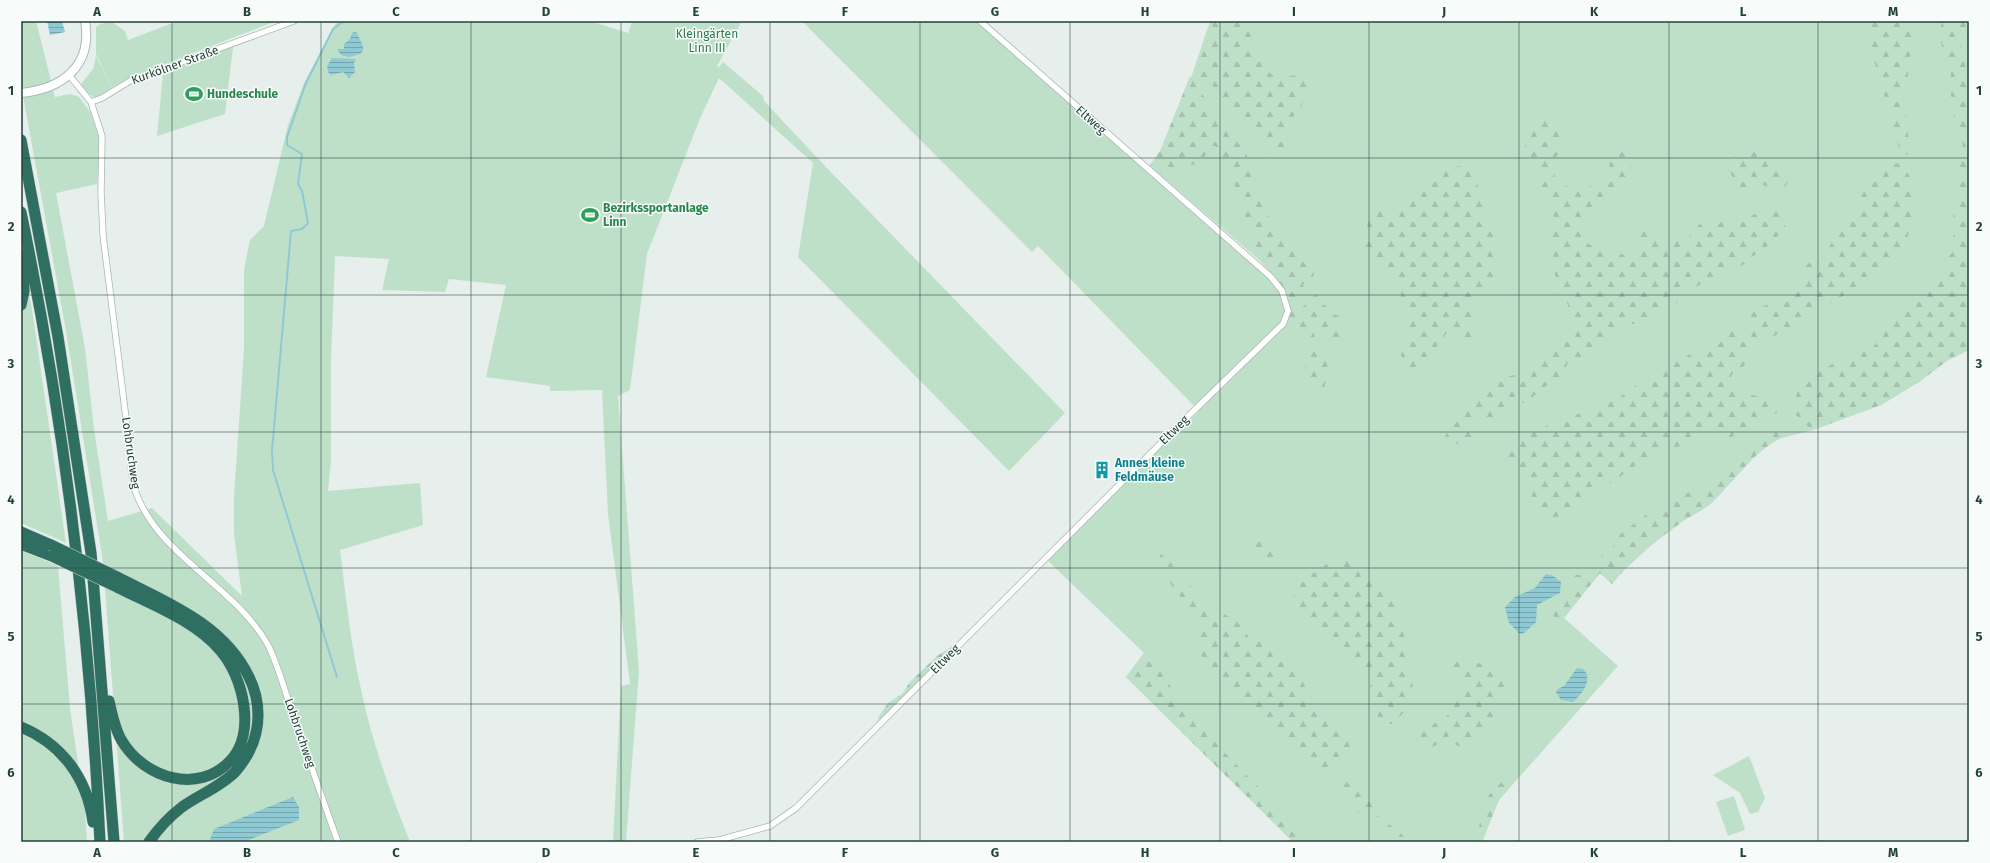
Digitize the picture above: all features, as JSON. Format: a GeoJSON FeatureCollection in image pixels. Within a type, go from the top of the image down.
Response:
{"type":"FeatureCollection","features":[{"type":"Feature","properties":{"kind":"highway"},"geometry":{"type":"LineString","coordinates":[[21,140],[57,329],[91,553],[114,842]]}},
{"type":"Feature","properties":{"kind":"highway"},"geometry":{"type":"LineString","coordinates":[[21,212],[24,262],[24,291],[21,305]]}},
{"type":"Feature","properties":{"kind":"highway"},"geometry":{"type":"LineString","coordinates":[[22,236],[64,464],[79,583],[100,842]]}},
{"type":"Feature","properties":{"kind":"highway"},"geometry":{"type":"LineString","coordinates":[[21,532],[51,550],[117,582],[189,614],[230,646],[242,662],[255,691],[258,707],[258,728],[254,744],[245,761],[218,785],[182,808],[158,829],[149,842]]}},
{"type":"Feature","properties":{"kind":"highway"},"geometry":{"type":"LineString","coordinates":[[21,544],[51,550]]}},
{"type":"Feature","properties":{"kind":"highway"},"geometry":{"type":"LineString","coordinates":[[101,668],[121,740],[133,757],[154,772],[170,778],[186,780],[203,778],[218,771],[230,761],[238,749],[245,715],[238,682],[220,650],[206,636],[185,622],[117,582]]}},
{"type":"Feature","properties":{"kind":"highway"},"geometry":{"type":"LineString","coordinates":[[21,727],[58,750],[72,765],[83,784],[91,811],[96,842]]}},
{"type":"Feature","properties":{"kind":"main road"},"geometry":{"type":"LineString","coordinates":[[21,93],[47,88],[69,76],[83,56],[87,34],[85,21]]}},
{"type":"Feature","properties":{"kind":"street","name":"Kurkölner Straße"},"geometry":{"type":"LineString","coordinates":[[91,102],[102,98],[130,81],[294,21]]}},
{"type":"Feature","properties":{"kind":"street","name":"Eltweg"},"geometry":{"type":"LineString","coordinates":[[697,842],[720,841],[770,826],[796,808],[1173,431],[1283,324],[1288,311],[1282,291],[1271,277],[980,21]]}},
{"type":"Feature","properties":{"kind":"street"},"geometry":{"type":"LineString","coordinates":[[69,76],[91,102]]}},
{"type":"Feature","properties":{"kind":"street","name":"Lohbruchweg"},"geometry":{"type":"LineString","coordinates":[[91,102],[102,136],[101,192],[103,235],[132,473],[136,492],[143,509],[154,525],[169,542],[244,613],[268,646],[338,842]]}},
{"type":"Feature","properties":{"kind":"green space","name":"Kleingärten Linn III"},"geometry":{"type":"Polygon","coordinates":[[[21,21],[36,21],[55,97],[70,94],[79,97],[91,113],[100,141],[97,184],[56,193],[85,348],[94,429],[108,521],[152,508],[242,596],[234,534],[234,496],[244,348],[244,270],[250,240],[264,226],[288,125],[304,83],[337,21],[590,21],[628,33],[632,21],[742,21],[717,66],[719,67],[723,62],[763,96],[764,101],[825,166],[1065,413],[1009,471],[798,257],[813,163],[719,78],[701,116],[647,254],[630,390],[618,396],[639,671],[626,842],[613,842],[621,686],[630,684],[608,514],[602,390],[550,391],[550,386],[486,377],[506,285],[449,279],[445,292],[382,290],[389,259],[335,256],[331,361],[331,460],[328,491],[420,483],[423,525],[340,550],[352,640],[366,713],[383,769],[410,842],[124,842],[103,562],[66,331],[21,85],[21,21]]]}},
{"type":"Feature","properties":{"kind":"green space"},"geometry":{"type":"Polygon","coordinates":[[[178,21],[276,21],[129,78],[112,87],[96,54],[96,27],[100,24],[112,22],[125,31],[128,40],[178,21]]]}},
{"type":"Feature","properties":{"kind":"green space"},"geometry":{"type":"Polygon","coordinates":[[[802,21],[976,21],[1257,267],[1272,274],[1258,259],[1152,168],[1162,154],[1185,96],[1210,21],[1955,21],[1962,29],[1969,42],[1969,350],[1948,360],[1919,382],[1881,405],[1813,430],[1778,439],[1760,451],[1711,504],[1683,521],[1650,546],[1619,575],[1612,584],[1600,573],[1564,618],[1618,666],[1499,800],[1482,842],[1293,842],[1126,677],[1144,653],[1047,560],[1163,443],[1187,424],[1199,411],[1038,246],[1032,252],[802,21]]]}},
{"type":"Feature","properties":{"kind":"green space"},"geometry":{"type":"Polygon","coordinates":[[[1214,21],[1254,21],[1252,49],[1254,53],[1263,59],[1266,68],[1271,74],[1281,78],[1305,72],[1314,81],[1299,110],[1289,121],[1290,133],[1285,144],[1288,150],[1280,155],[1272,154],[1262,138],[1251,130],[1212,85],[1194,77],[1214,21]]]}},
{"type":"Feature","properties":{"kind":"green space"},"geometry":{"type":"Polygon","coordinates":[[[1869,21],[1915,21],[1905,100],[1906,125],[1909,139],[1909,149],[1907,155],[1902,155],[1892,129],[1881,80],[1874,61],[1870,39],[1869,21]]]}},
{"type":"Feature","properties":{"kind":"green space"},"geometry":{"type":"Polygon","coordinates":[[[1942,21],[1969,21],[1969,42],[1962,29],[1956,24],[1969,81],[1969,350],[1948,360],[1919,382],[1881,405],[1813,430],[1802,422],[1793,411],[1794,401],[1801,383],[1852,352],[1873,347],[1876,343],[1872,333],[1916,297],[1927,290],[1931,285],[1934,286],[1935,277],[1943,273],[1948,257],[1952,253],[1952,239],[1955,232],[1953,210],[1959,187],[1955,168],[1963,150],[1962,135],[1954,116],[1950,88],[1951,72],[1939,37],[1942,21]]]}},
{"type":"Feature","properties":{"kind":"green space","name":"Hundeschule"},"geometry":{"type":"Polygon","coordinates":[[[233,47],[225,114],[157,136],[163,73],[233,47]]]}},
{"type":"Feature","properties":{"kind":"green space"},"geometry":{"type":"Polygon","coordinates":[[[96,56],[112,87],[100,96],[94,97],[89,94],[81,84],[93,69],[96,56]]]}},
{"type":"Feature","properties":{"kind":"green space"},"geometry":{"type":"Polygon","coordinates":[[[1190,76],[1198,82],[1196,85],[1233,138],[1246,151],[1253,182],[1271,223],[1289,236],[1303,250],[1311,262],[1314,274],[1309,284],[1303,284],[1305,294],[1293,303],[1289,302],[1285,292],[1260,260],[1234,184],[1216,146],[1211,146],[1201,163],[1158,172],[1150,165],[1160,151],[1190,76]]]}},
{"type":"Feature","properties":{"kind":"green space"},"geometry":{"type":"Polygon","coordinates":[[[1541,120],[1552,120],[1559,135],[1560,150],[1552,164],[1557,185],[1571,187],[1591,186],[1597,185],[1609,177],[1610,154],[1614,147],[1619,147],[1631,163],[1629,178],[1608,199],[1604,206],[1584,223],[1581,234],[1584,240],[1596,248],[1634,257],[1644,251],[1642,245],[1636,241],[1636,238],[1643,228],[1647,227],[1669,240],[1679,241],[1692,235],[1695,229],[1702,223],[1709,221],[1733,222],[1773,209],[1778,209],[1783,217],[1785,223],[1785,233],[1772,239],[1764,251],[1751,257],[1743,265],[1726,272],[1716,282],[1704,283],[1687,291],[1682,300],[1640,324],[1625,324],[1620,326],[1618,331],[1615,333],[1606,335],[1578,361],[1568,362],[1564,374],[1551,382],[1525,403],[1507,403],[1494,420],[1487,424],[1475,420],[1473,425],[1476,440],[1464,444],[1451,442],[1445,438],[1446,434],[1464,409],[1485,397],[1490,386],[1497,379],[1518,374],[1532,362],[1552,351],[1563,352],[1565,344],[1571,334],[1568,304],[1557,294],[1552,242],[1554,214],[1550,203],[1541,191],[1543,180],[1532,167],[1521,132],[1522,129],[1529,127],[1535,128],[1541,120]]]}},
{"type":"Feature","properties":{"kind":"green space"},"geometry":{"type":"Polygon","coordinates":[[[1754,152],[1771,158],[1780,164],[1789,180],[1784,188],[1759,185],[1743,189],[1735,183],[1731,171],[1733,157],[1742,153],[1754,152]]]}},
{"type":"Feature","properties":{"kind":"green space"},"geometry":{"type":"Polygon","coordinates":[[[1888,161],[1903,165],[1909,175],[1914,190],[1911,199],[1906,204],[1912,217],[1907,240],[1901,252],[1890,262],[1885,271],[1877,277],[1827,305],[1815,314],[1767,340],[1755,350],[1741,370],[1735,369],[1731,377],[1738,389],[1743,392],[1775,399],[1780,412],[1764,418],[1730,438],[1707,431],[1694,444],[1669,448],[1644,464],[1641,462],[1564,515],[1548,519],[1542,514],[1533,502],[1533,479],[1523,479],[1488,446],[1490,442],[1506,452],[1525,436],[1539,429],[1616,399],[1636,385],[1705,346],[1728,330],[1734,328],[1738,331],[1744,330],[1753,312],[1793,291],[1800,279],[1803,269],[1810,262],[1818,263],[1837,235],[1846,225],[1876,168],[1881,162],[1888,161]]]}},
{"type":"Feature","properties":{"kind":"green space"},"geometry":{"type":"Polygon","coordinates":[[[1465,165],[1474,170],[1485,213],[1496,242],[1496,280],[1477,304],[1472,317],[1474,335],[1468,342],[1450,328],[1431,355],[1412,372],[1403,367],[1401,362],[1409,327],[1401,302],[1400,283],[1386,267],[1374,260],[1366,250],[1365,241],[1368,219],[1373,211],[1397,206],[1419,184],[1429,182],[1441,173],[1450,169],[1465,165]]]}},
{"type":"Feature","properties":{"kind":"green space"},"geometry":{"type":"Polygon","coordinates":[[[21,257],[32,309],[66,543],[21,523],[21,257]]]}},
{"type":"Feature","properties":{"kind":"green space"},"geometry":{"type":"Polygon","coordinates":[[[1317,293],[1321,296],[1324,305],[1331,309],[1335,315],[1345,317],[1340,342],[1323,331],[1318,325],[1311,328],[1326,361],[1329,372],[1323,390],[1307,384],[1310,376],[1304,368],[1311,354],[1299,326],[1286,325],[1291,312],[1304,306],[1317,293]]]}},
{"type":"Feature","properties":{"kind":"green space"},"geometry":{"type":"Polygon","coordinates":[[[1786,429],[1789,435],[1777,440],[1756,455],[1708,506],[1683,521],[1636,558],[1612,584],[1600,573],[1564,618],[1560,621],[1554,617],[1554,613],[1563,599],[1571,595],[1573,574],[1584,576],[1603,555],[1612,548],[1618,536],[1644,516],[1661,506],[1675,501],[1691,491],[1708,485],[1729,467],[1748,445],[1768,431],[1786,429]]]}},
{"type":"Feature","properties":{"kind":"green space"},"geometry":{"type":"Polygon","coordinates":[[[1259,537],[1271,538],[1277,547],[1279,552],[1270,564],[1266,563],[1260,558],[1255,551],[1255,540],[1259,537]]]}},
{"type":"Feature","properties":{"kind":"green space"},"geometry":{"type":"Polygon","coordinates":[[[21,550],[58,566],[70,708],[85,811],[87,842],[21,842],[21,550]]]}},
{"type":"Feature","properties":{"kind":"green space"},"geometry":{"type":"Polygon","coordinates":[[[1164,554],[1181,581],[1190,585],[1208,606],[1236,620],[1249,637],[1255,641],[1268,642],[1284,664],[1298,670],[1307,691],[1348,742],[1351,749],[1345,760],[1322,772],[1314,770],[1292,746],[1269,730],[1263,720],[1254,714],[1244,699],[1217,676],[1196,649],[1197,637],[1200,631],[1197,621],[1165,574],[1161,565],[1160,555],[1164,554]]]}},
{"type":"Feature","properties":{"kind":"green space"},"geometry":{"type":"Polygon","coordinates":[[[1339,558],[1347,559],[1371,575],[1396,607],[1399,623],[1408,645],[1414,699],[1410,706],[1393,724],[1386,724],[1379,718],[1371,701],[1370,681],[1364,677],[1359,664],[1351,657],[1341,653],[1333,641],[1314,630],[1296,603],[1293,588],[1295,581],[1318,571],[1330,561],[1339,558]]]}},
{"type":"Feature","properties":{"kind":"green space"},"geometry":{"type":"Polygon","coordinates":[[[960,641],[877,723],[879,716],[888,703],[902,694],[910,682],[937,656],[960,641]]]}},
{"type":"Feature","properties":{"kind":"green space"},"geometry":{"type":"Polygon","coordinates":[[[1150,652],[1159,661],[1176,696],[1189,713],[1233,762],[1295,824],[1299,833],[1311,842],[1293,842],[1126,677],[1144,653],[1150,652]]]}},
{"type":"Feature","properties":{"kind":"green space"},"geometry":{"type":"Polygon","coordinates":[[[1453,655],[1481,664],[1495,672],[1504,683],[1505,687],[1505,692],[1497,698],[1497,708],[1493,717],[1480,733],[1472,750],[1467,753],[1461,747],[1454,744],[1453,738],[1449,736],[1445,741],[1432,747],[1419,742],[1422,731],[1447,716],[1462,692],[1461,685],[1452,677],[1448,668],[1447,659],[1453,655]]]}},
{"type":"Feature","properties":{"kind":"green space"},"geometry":{"type":"Polygon","coordinates":[[[1749,756],[1765,798],[1758,812],[1750,814],[1740,793],[1713,775],[1749,756]]]}},
{"type":"Feature","properties":{"kind":"green space"},"geometry":{"type":"Polygon","coordinates":[[[1507,780],[1512,785],[1499,800],[1482,842],[1474,842],[1488,797],[1496,787],[1507,780]]]}},
{"type":"Feature","properties":{"kind":"green space"},"geometry":{"type":"Polygon","coordinates":[[[1346,782],[1355,788],[1363,799],[1372,803],[1378,816],[1402,834],[1405,842],[1387,842],[1382,833],[1365,816],[1357,812],[1357,805],[1353,802],[1342,800],[1337,788],[1341,783],[1346,782]]]}},
{"type":"Feature","properties":{"kind":"green space"},"geometry":{"type":"Polygon","coordinates":[[[1734,796],[1745,830],[1728,836],[1716,802],[1734,796]]]}},
{"type":"Feature","properties":{"kind":"water"},"geometry":{"type":"Polygon","coordinates":[[[47,21],[62,21],[65,32],[50,35],[47,21]]]}},
{"type":"Feature","properties":{"kind":"water"},"geometry":{"type":"Polygon","coordinates":[[[352,33],[357,33],[363,46],[363,51],[360,54],[349,57],[341,55],[337,49],[344,49],[344,44],[350,39],[352,33]]]}},
{"type":"Feature","properties":{"kind":"water"},"geometry":{"type":"Polygon","coordinates":[[[332,58],[356,59],[354,63],[355,72],[349,78],[343,72],[331,75],[328,72],[327,66],[332,58]]]}},
{"type":"Feature","properties":{"kind":"water"},"geometry":{"type":"Polygon","coordinates":[[[1546,574],[1552,575],[1561,582],[1560,593],[1537,605],[1536,622],[1524,633],[1520,634],[1509,623],[1505,607],[1515,597],[1535,588],[1546,574]]]}},
{"type":"Feature","properties":{"kind":"water"},"geometry":{"type":"Polygon","coordinates":[[[1577,668],[1583,669],[1586,673],[1586,686],[1573,702],[1561,700],[1556,692],[1564,686],[1577,668]]]}},
{"type":"Feature","properties":{"kind":"water"},"geometry":{"type":"Polygon","coordinates":[[[293,797],[299,807],[299,820],[243,842],[209,842],[214,829],[293,797]]]}},
{"type":"Feature","properties":{"kind":"waterway"},"geometry":{"type":"LineString","coordinates":[[337,677],[273,470],[272,451],[291,231],[302,229],[308,223],[302,191],[298,184],[302,154],[287,145],[287,137],[306,83],[333,29],[344,21]]}},
{"type":"Feature","properties":{"kind":"place","name":"Hundeschule"},"geometry":{"type":"Point","coordinates":[194,94]}},
{"type":"Feature","properties":{"kind":"place","name":"Bezirkssportanlage Linn"},"geometry":{"type":"Point","coordinates":[590,215]}},
{"type":"Feature","properties":{"kind":"place","name":"Annes kleine Feldmäuse"},"geometry":{"type":"Point","coordinates":[1102,470]}}]}
